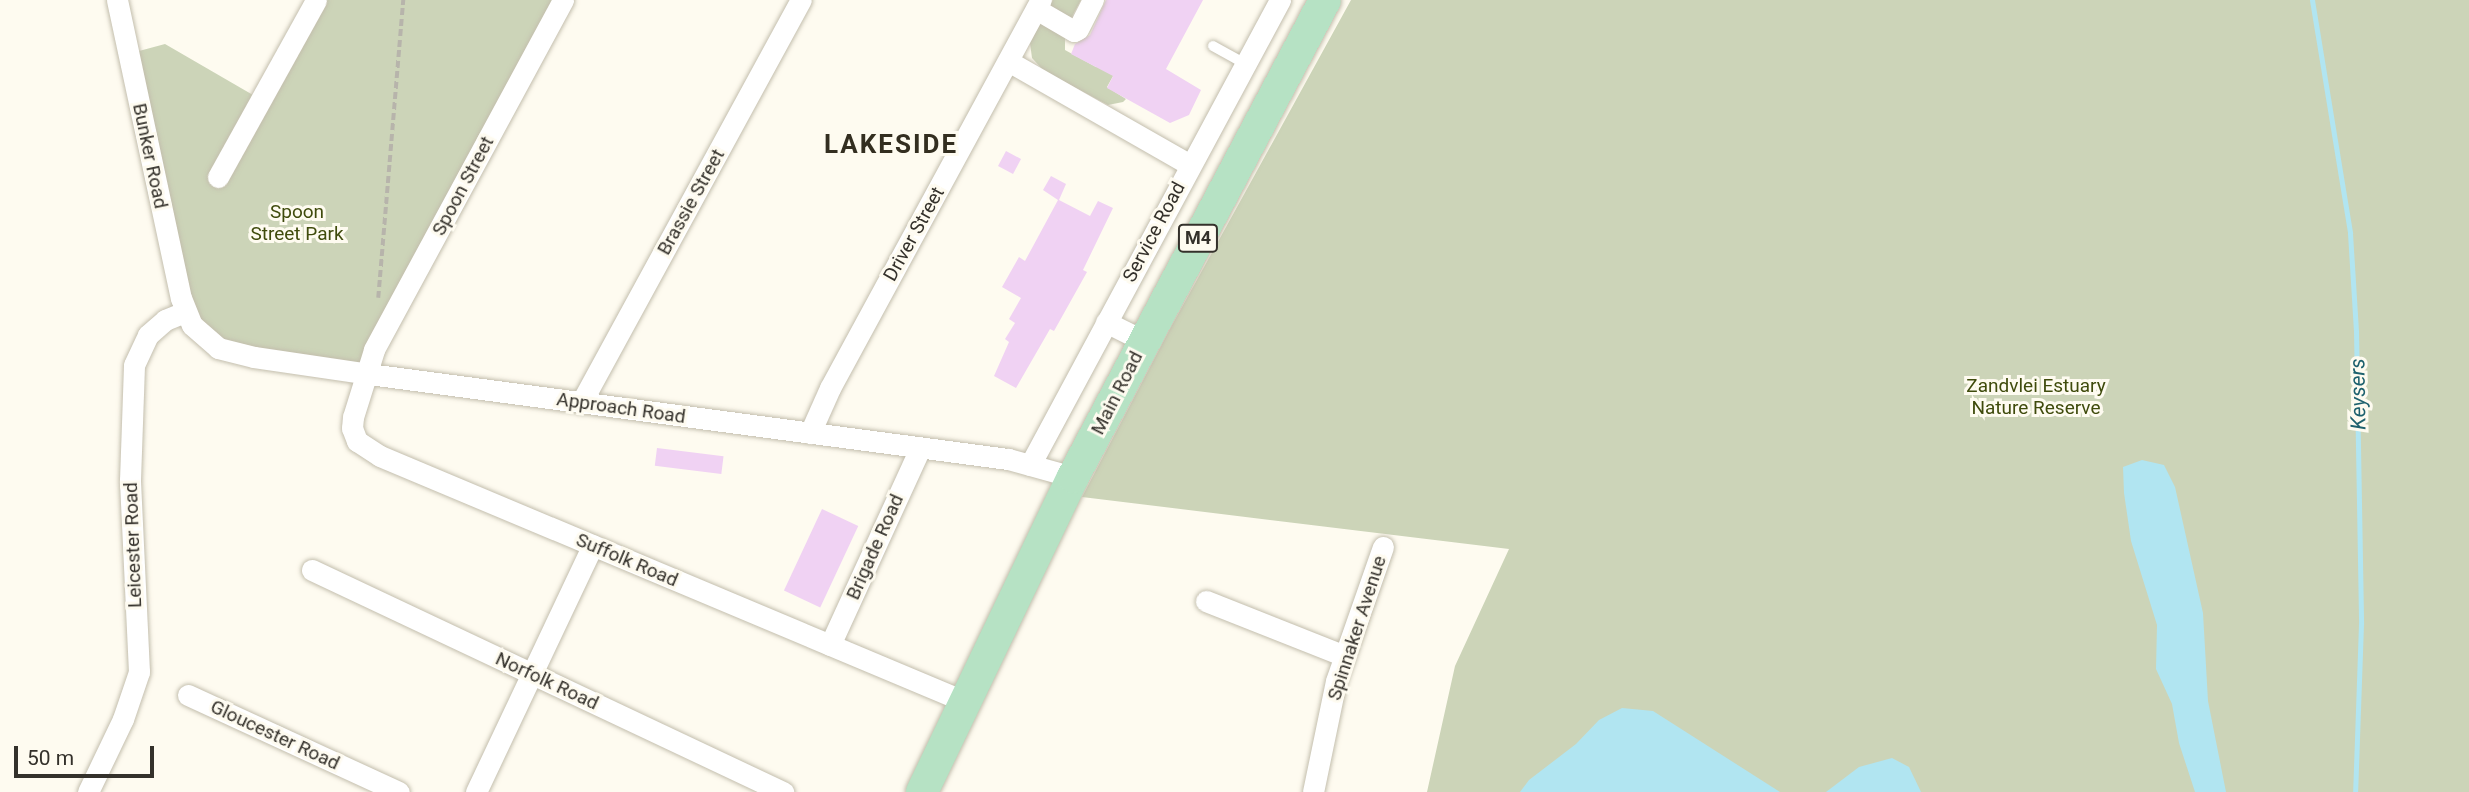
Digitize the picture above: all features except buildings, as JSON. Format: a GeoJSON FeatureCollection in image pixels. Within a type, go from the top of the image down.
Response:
{"type":"FeatureCollection","features":[{"type":"Feature","properties":{"kind":"main road","name":"Main Road"},"geometry":{"type":"LineString","coordinates":[[922,792],[1073,477],[1325,0]]}},
{"type":"Feature","properties":{"kind":"street"},"geometry":{"type":"LineString","coordinates":[[218,177],[316,0]]}},
{"type":"Feature","properties":{"kind":"street","name":"Spoon Street"},"geometry":{"type":"LineString","coordinates":[[369,374],[374,350],[563,0]]}},
{"type":"Feature","properties":{"kind":"street","name":"Brassie Street"},"geometry":{"type":"LineString","coordinates":[[581,403],[801,0]]}},
{"type":"Feature","properties":{"kind":"street"},"geometry":{"type":"LineString","coordinates":[[1039,4],[1061,24],[1074,31],[1078,29],[1093,0]]}},
{"type":"Feature","properties":{"kind":"street","name":"Service Road"},"geometry":{"type":"LineString","coordinates":[[1030,465],[1280,0]]}},
{"type":"Feature","properties":{"kind":"street","name":"Bunker Road"},"geometry":{"type":"LineString","coordinates":[[118,1],[186,312]]}},
{"type":"Feature","properties":{"kind":"street","name":"Driver Street"},"geometry":{"type":"LineString","coordinates":[[810,433],[830,388],[1039,4]]}},
{"type":"Feature","properties":{"kind":"street"},"geometry":{"type":"LineString","coordinates":[[1008,61],[1190,165]]}},
{"type":"Feature","properties":{"kind":"street","name":"Approach Road"},"geometry":{"type":"LineString","coordinates":[[186,312],[200,334],[225,351],[369,374],[920,448],[1030,465],[1073,477]]}},
{"type":"Feature","properties":{"kind":"street","name":"Leicester Road"},"geometry":{"type":"LineString","coordinates":[[88,792],[123,719],[139,672],[130,480],[134,365],[148,335],[165,320],[186,312]]}},
{"type":"Feature","properties":{"kind":"street"},"geometry":{"type":"LineString","coordinates":[[1106,322],[1144,341]]}},
{"type":"Feature","properties":{"kind":"street","name":"Suffolk Road"},"geometry":{"type":"LineString","coordinates":[[369,374],[352,428],[357,441],[366,450],[966,702]]}},
{"type":"Feature","properties":{"kind":"street","name":"Brigade Road"},"geometry":{"type":"LineString","coordinates":[[831,645],[920,448]]}},
{"type":"Feature","properties":{"kind":"street"},"geometry":{"type":"LineString","coordinates":[[476,792],[593,545]]}},
{"type":"Feature","properties":{"kind":"street","name":"Spinnaker Avenue"},"geometry":{"type":"LineString","coordinates":[[1313,792],[1336,681],[1383,547]]}},
{"type":"Feature","properties":{"kind":"street","name":"Norfolk Road"},"geometry":{"type":"LineString","coordinates":[[312,570],[783,792]]}},
{"type":"Feature","properties":{"kind":"street"},"geometry":{"type":"LineString","coordinates":[[1206,601],[1345,656]]}},
{"type":"Feature","properties":{"kind":"street","name":"Gloucester Road"},"geometry":{"type":"LineString","coordinates":[[188,695],[399,792]]}},
{"type":"Feature","properties":{"kind":"lane"},"geometry":{"type":"LineString","coordinates":[[1213,46],[1244,63]]}},
{"type":"Feature","properties":{"kind":"path"},"geometry":{"type":"LineString","coordinates":[[377,310],[403,0]]}},
{"type":"Feature","properties":{"kind":"green space","name":"Spoon Street Park"},"geometry":{"type":"Polygon","coordinates":[[[316,0],[563,0],[369,374],[200,334],[128,54],[165,44],[260,99],[316,0]]]}},
{"type":"Feature","properties":{"kind":"green space"},"geometry":{"type":"Polygon","coordinates":[[[1053,0],[1081,0],[1070,20],[1047,11],[1053,0]]]}},
{"type":"Feature","properties":{"kind":"green space"},"geometry":{"type":"Polygon","coordinates":[[[1155,0],[1107,87],[1126,99],[1123,102],[1108,105],[1044,71],[1032,58],[1030,43],[1041,21],[1065,35],[1065,50],[1096,67],[1155,0]]]}},
{"type":"Feature","properties":{"kind":"green space","name":"Zandvlei Estuary Nature Reserve"},"geometry":{"type":"Polygon","coordinates":[[[1351,0],[2469,0],[2469,792],[1427,792],[1455,666],[1509,549],[1082,497],[1171,327],[1351,0]]]}},
{"type":"Feature","properties":{"kind":"water"},"geometry":{"type":"Polygon","coordinates":[[[2142,460],[2164,465],[2175,487],[2203,613],[2208,701],[2226,792],[2195,792],[2179,743],[2172,704],[2156,669],[2157,625],[2131,541],[2124,493],[2123,467],[2142,460]]]}},
{"type":"Feature","properties":{"kind":"water"},"geometry":{"type":"Polygon","coordinates":[[[1622,708],[1653,711],[1780,792],[1520,792],[1529,780],[1576,744],[1599,720],[1622,708]]]}},
{"type":"Feature","properties":{"kind":"water"},"geometry":{"type":"Polygon","coordinates":[[[1892,758],[1909,767],[1921,792],[1826,792],[1859,767],[1892,758]]]}},
{"type":"Feature","properties":{"kind":"waterway","name":"Keysers"},"geometry":{"type":"LineString","coordinates":[[2312,0],[2350,233],[2356,331],[2361,624],[2355,792]]}},
{"type":"Feature","properties":{"kind":"district","name":"LAKESIDE"},"geometry":{"type":"Point","coordinates":[891,145]}}]}
